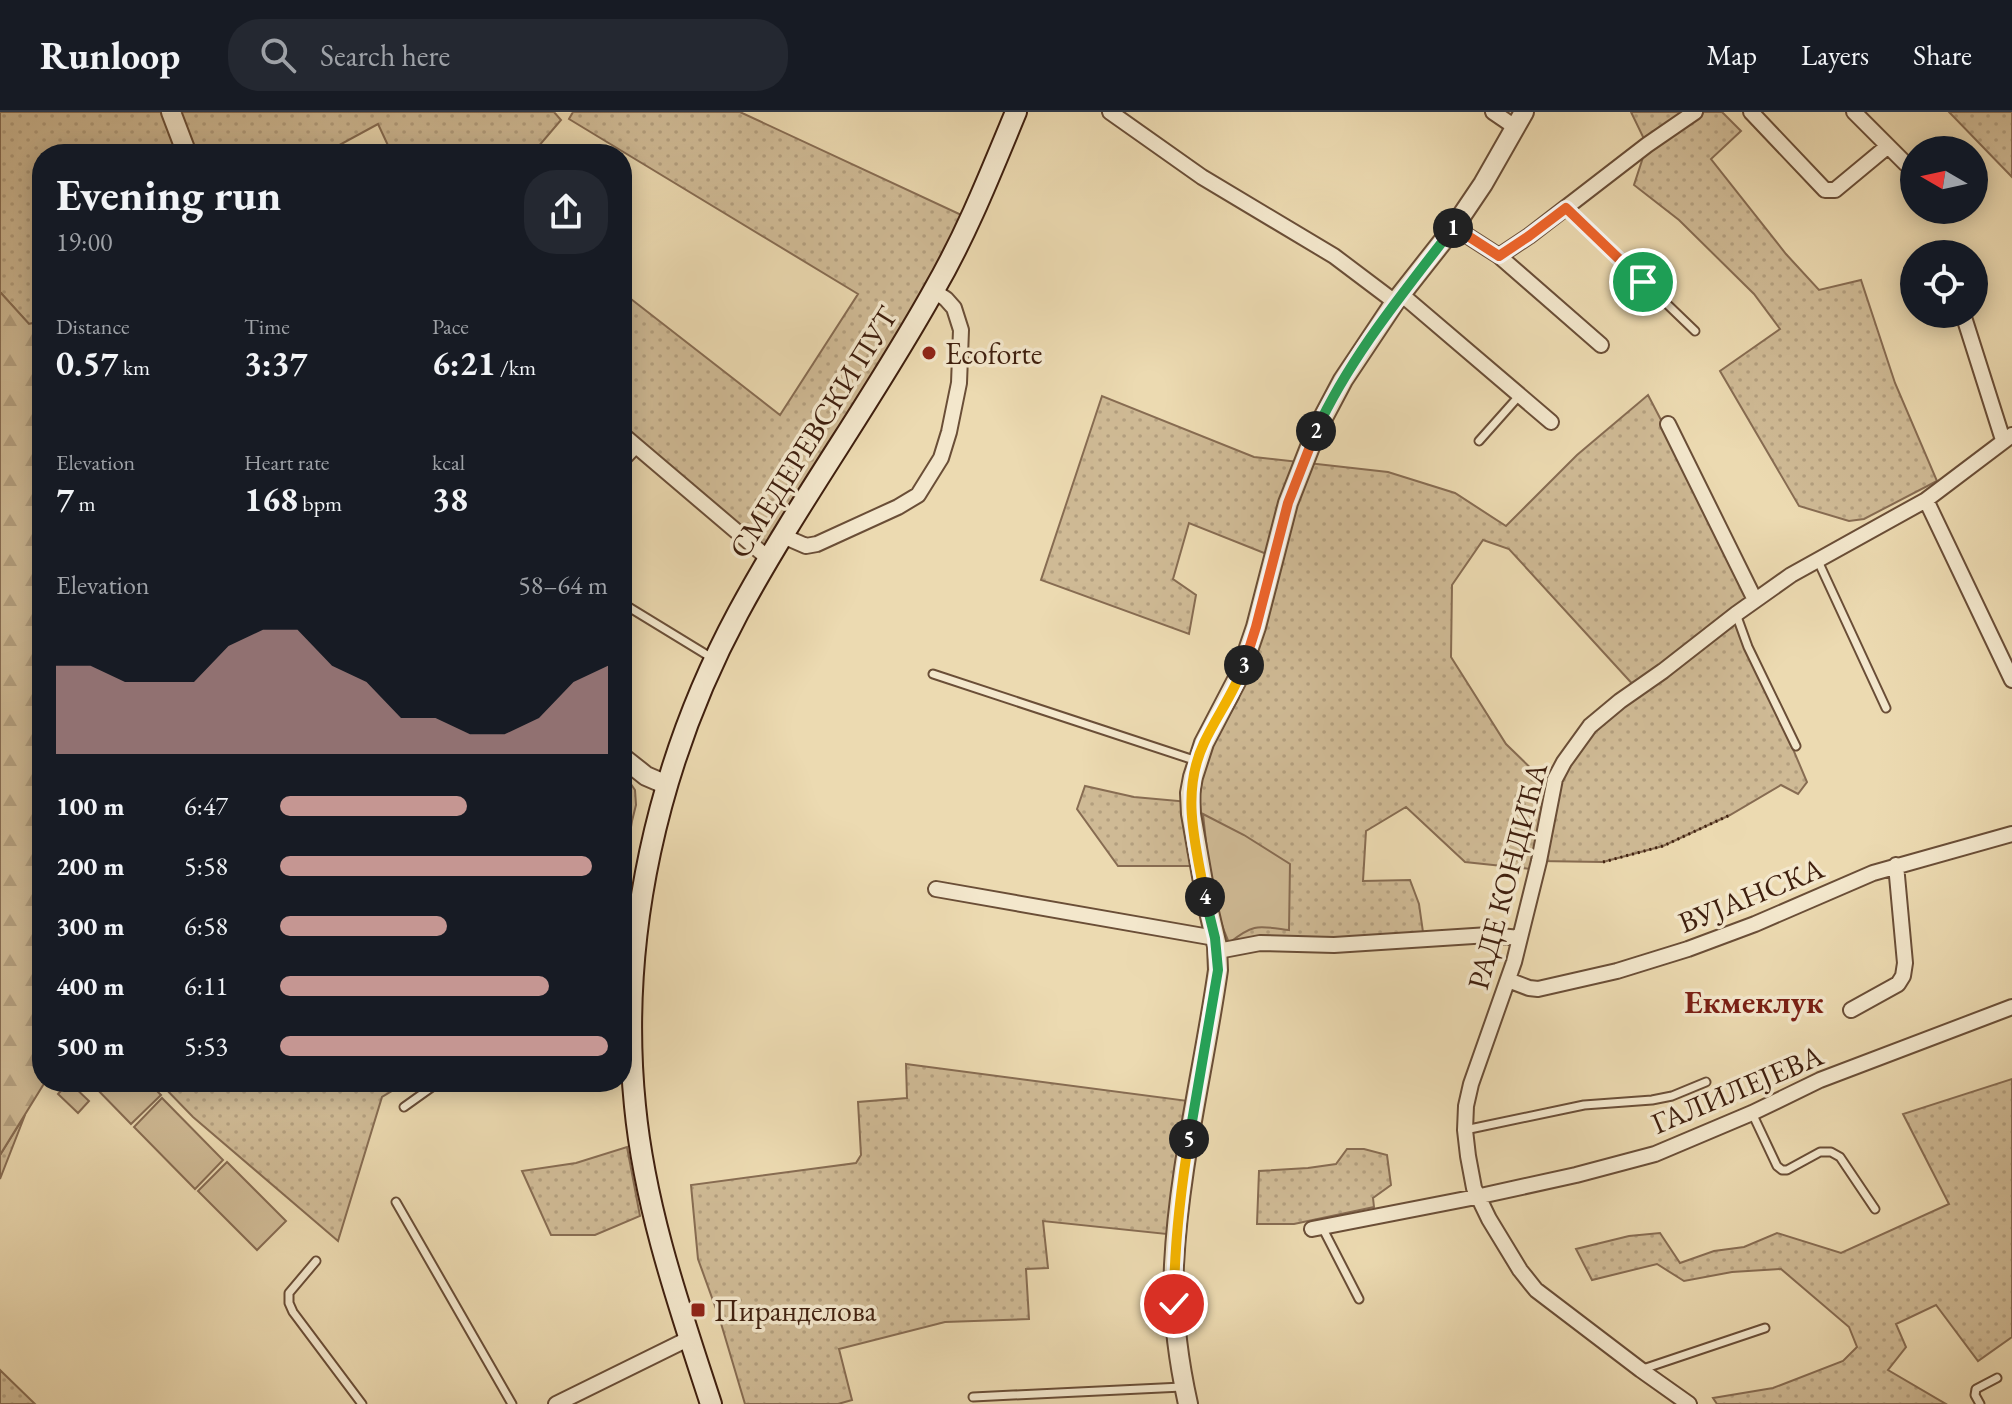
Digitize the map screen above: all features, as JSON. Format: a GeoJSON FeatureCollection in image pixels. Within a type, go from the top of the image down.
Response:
{"type":"FeatureCollection","features":[{"type":"Feature","properties":{"kind":"main road","name":"СМЕДЕРЕВСКИ ПУТ"},"geometry":{"type":"LineString","coordinates":[[632,958],[645,877],[667,785],[693,710],[715,660],[769,559],[934,291],[970,219],[1016,112]]}},
{"type":"Feature","properties":{"kind":"main road","name":"СМЕДЕРЕВСКИ ПУТ"},"geometry":{"type":"LineString","coordinates":[[632,1061],[643,1169],[660,1243],[711,1404]]}},
{"type":"Feature","properties":{"kind":"street"},"geometry":{"type":"LineString","coordinates":[[171,112],[183,144]]}},
{"type":"Feature","properties":{"kind":"street"},"geometry":{"type":"LineString","coordinates":[[1110,112],[1202,177],[1398,298],[1551,422]]}},
{"type":"Feature","properties":{"kind":"street"},"geometry":{"type":"LineString","coordinates":[[1186,1396],[1174,1304],[1176,1235],[1218,970],[1216,944],[1191,814],[1190,793],[1197,761],[1240,674],[1256,627],[1288,503],[1311,443],[1343,380],[1398,298],[1454,227],[1520,120],[1493,112]]}},
{"type":"Feature","properties":{"kind":"street"},"geometry":{"type":"LineString","coordinates":[[1499,256],[1695,112]]}},
{"type":"Feature","properties":{"kind":"street"},"geometry":{"type":"LineString","coordinates":[[1751,112],[1825,190],[1835,190],[1888,146]]}},
{"type":"Feature","properties":{"kind":"street"},"geometry":{"type":"LineString","coordinates":[[1854,112],[1900,158]]}},
{"type":"Feature","properties":{"kind":"street"},"geometry":{"type":"LineString","coordinates":[[1454,227],[1499,256],[1601,345]]}},
{"type":"Feature","properties":{"kind":"street"},"geometry":{"type":"LineString","coordinates":[[783,536],[806,546],[817,544],[918,495],[934,471],[955,410],[961,330],[954,308],[934,291]]}},
{"type":"Feature","properties":{"kind":"street"},"geometry":{"type":"LineString","coordinates":[[1968,328],[2008,438]]}},
{"type":"Feature","properties":{"kind":"street"},"geometry":{"type":"LineString","coordinates":[[1668,424],[1755,600]]}},
{"type":"Feature","properties":{"kind":"street","name":"РАДЕ КОНДИЋА"},"geometry":{"type":"LineString","coordinates":[[1689,1404],[1536,1290],[1520,1270],[1476,1197],[1465,1130],[1466,1106],[1520,938],[1539,861],[1552,788],[1564,762],[1590,726],[1603,714],[1791,575],[1926,500],[2008,438]]}},
{"type":"Feature","properties":{"kind":"street"},"geometry":{"type":"LineString","coordinates":[[632,443],[769,559]]}},
{"type":"Feature","properties":{"kind":"street"},"geometry":{"type":"LineString","coordinates":[[1926,500],[2012,680]]}},
{"type":"Feature","properties":{"kind":"street"},"geometry":{"type":"LineString","coordinates":[[632,765],[646,776],[667,785]]}},
{"type":"Feature","properties":{"kind":"street","name":"ВУЈАНСКА"},"geometry":{"type":"LineString","coordinates":[[1508,980],[1538,989],[1631,966],[1755,924],[1896,865],[2012,834]]}},
{"type":"Feature","properties":{"kind":"street"},"geometry":{"type":"LineString","coordinates":[[1851,1010],[1898,984],[1903,976],[1905,963],[1896,865]]}},
{"type":"Feature","properties":{"kind":"street"},"geometry":{"type":"LineString","coordinates":[[936,889],[1216,944],[1334,945],[1489,935],[1520,938]]}},
{"type":"Feature","properties":{"kind":"street","name":"ГАЛИЛЕЈЕВА"},"geometry":{"type":"LineString","coordinates":[[1317,1228],[1476,1197],[1655,1154],[1820,1080],[2012,1007]]}},
{"type":"Feature","properties":{"kind":"street"},"geometry":{"type":"LineString","coordinates":[[556,1404],[690,1338]]}},
{"type":"Feature","properties":{"kind":"lane"},"geometry":{"type":"LineString","coordinates":[[1566,208],[1695,331]]}},
{"type":"Feature","properties":{"kind":"lane"},"geometry":{"type":"LineString","coordinates":[[1479,441],[1519,396]]}},
{"type":"Feature","properties":{"kind":"lane"},"geometry":{"type":"LineString","coordinates":[[632,454],[638,448]]}},
{"type":"Feature","properties":{"kind":"lane"},"geometry":{"type":"LineString","coordinates":[[1817,561],[1886,708]]}},
{"type":"Feature","properties":{"kind":"lane"},"geometry":{"type":"LineString","coordinates":[[632,609],[715,660]]}},
{"type":"Feature","properties":{"kind":"lane"},"geometry":{"type":"LineString","coordinates":[[1736,614],[1748,647],[1796,746]]}},
{"type":"Feature","properties":{"kind":"lane"},"geometry":{"type":"LineString","coordinates":[[933,674],[1197,761]]}},
{"type":"Feature","properties":{"kind":"lane"},"geometry":{"type":"LineString","coordinates":[[1465,1130],[1584,1105],[1652,1100],[1672,1096],[1706,1082]]}},
{"type":"Feature","properties":{"kind":"lane"},"geometry":{"type":"LineString","coordinates":[[404,1107],[425,1092]]}},
{"type":"Feature","properties":{"kind":"lane"},"geometry":{"type":"LineString","coordinates":[[1752,1113],[1777,1166],[1782,1170],[1820,1152],[1831,1152],[1840,1157],[1875,1209]]}},
{"type":"Feature","properties":{"kind":"lane"},"geometry":{"type":"LineString","coordinates":[[396,1202],[512,1404]]}},
{"type":"Feature","properties":{"kind":"lane"},"geometry":{"type":"LineString","coordinates":[[1317,1228],[1359,1299]]}},
{"type":"Feature","properties":{"kind":"lane"},"geometry":{"type":"LineString","coordinates":[[316,1261],[289,1293],[289,1303],[362,1404]]}},
{"type":"Feature","properties":{"kind":"lane"},"geometry":{"type":"LineString","coordinates":[[1641,1370],[1765,1328]]}},
{"type":"Feature","properties":{"kind":"lane"},"geometry":{"type":"LineString","coordinates":[[1980,1404],[1975,1395],[1976,1389],[1997,1378]]}},
{"type":"Feature","properties":{"kind":"lane"},"geometry":{"type":"LineString","coordinates":[[973,1397],[1186,1396]]}},
{"type":"Feature","properties":{"kind":"path"},"geometry":{"type":"LineString","coordinates":[[1603,862],[1663,846],[1730,815]]}},
{"type":"Feature","properties":{"kind":"green space"},"geometry":{"type":"Polygon","coordinates":[[[0,112],[554,112],[561,120],[541,144],[387,144],[378,124],[341,144],[32,144],[32,324],[29,324],[0,292],[0,112]]]}},
{"type":"Feature","properties":{"kind":"green space"},"geometry":{"type":"Polygon","coordinates":[[[573,112],[740,112],[970,219],[769,559],[632,443],[632,300],[780,415],[858,294],[632,157],[632,144],[610,144],[569,119],[573,112]]]}},
{"type":"Feature","properties":{"kind":"green space"},"geometry":{"type":"Polygon","coordinates":[[[1631,112],[1722,112],[1741,131],[1711,159],[1786,254],[1819,290],[1861,280],[1895,383],[1937,481],[1864,519],[1849,521],[1799,506],[1720,371],[1780,329],[1754,294],[1679,220],[1634,185],[1647,145],[1631,112]]]}},
{"type":"Feature","properties":{"kind":"green space"},"geometry":{"type":"Polygon","coordinates":[[[1949,112],[2012,112],[2012,177],[1988,152],[1988,136],[1972,136],[1949,112]]]}},
{"type":"Feature","properties":{"kind":"green space"},"geometry":{"type":"Polygon","coordinates":[[[0,292],[29,324],[32,323],[32,1092],[39,1092],[0,1155],[0,292]]]}},
{"type":"Feature","properties":{"kind":"green space"},"geometry":{"type":"Polygon","coordinates":[[[1648,395],[1755,600],[1736,615],[1807,782],[1798,794],[1781,785],[1730,815],[1663,846],[1603,862],[1539,861],[1555,779],[1578,740],[1637,689],[1509,549],[1483,540],[1452,585],[1451,657],[1506,744],[1546,783],[1531,869],[1465,862],[1406,807],[1366,831],[1363,881],[1410,880],[1419,904],[1424,939],[1218,951],[1200,866],[1118,866],[1077,809],[1085,786],[1134,797],[1200,803],[1202,777],[1214,743],[1239,698],[1240,674],[1274,557],[1189,523],[1173,579],[1196,595],[1189,634],[1041,580],[1102,396],[1254,457],[1388,472],[1455,493],[1506,526],[1577,455],[1648,395]]]}},
{"type":"Feature","properties":{"kind":"green space"},"geometry":{"type":"Polygon","coordinates":[[[632,786],[635,790],[636,805],[632,821],[632,786]]]}},
{"type":"Feature","properties":{"kind":"green space"},"geometry":{"type":"Polygon","coordinates":[[[1203,814],[1290,864],[1289,930],[1251,929],[1229,943],[1214,896],[1203,814]]]}},
{"type":"Feature","properties":{"kind":"green space"},"geometry":{"type":"Polygon","coordinates":[[[906,1064],[1196,1102],[1176,1235],[1043,1221],[1048,1268],[1026,1269],[1029,1319],[945,1322],[839,1349],[852,1400],[838,1404],[745,1404],[698,1259],[691,1185],[856,1163],[861,1155],[858,1102],[907,1098],[906,1064]]]}},
{"type":"Feature","properties":{"kind":"green space"},"geometry":{"type":"Polygon","coordinates":[[[2012,1079],[2012,1337],[1978,1361],[1936,1305],[1896,1324],[1906,1347],[1888,1370],[1946,1404],[1717,1404],[1713,1398],[1773,1388],[1843,1361],[1857,1347],[1849,1327],[1781,1269],[1732,1272],[1684,1281],[1657,1264],[1592,1280],[1576,1249],[1629,1236],[1660,1233],[1680,1263],[1714,1251],[1744,1247],[1777,1233],[1841,1253],[1949,1204],[1903,1114],[2012,1079]]]}},
{"type":"Feature","properties":{"kind":"green space"},"geometry":{"type":"Polygon","coordinates":[[[80,1092],[89,1101],[78,1113],[58,1094],[80,1092]]]}},
{"type":"Feature","properties":{"kind":"green space"},"geometry":{"type":"Polygon","coordinates":[[[100,1092],[158,1092],[161,1095],[131,1124],[100,1092]]]}},
{"type":"Feature","properties":{"kind":"green space"},"geometry":{"type":"Polygon","coordinates":[[[169,1092],[390,1092],[382,1097],[338,1241],[193,1117],[169,1092]]]}},
{"type":"Feature","properties":{"kind":"green space"},"geometry":{"type":"Polygon","coordinates":[[[162,1098],[223,1160],[195,1189],[134,1127],[162,1098]]]}},
{"type":"Feature","properties":{"kind":"green space"},"geometry":{"type":"Polygon","coordinates":[[[25,1115],[0,1179],[0,1155],[25,1115]]]}},
{"type":"Feature","properties":{"kind":"green space"},"geometry":{"type":"Polygon","coordinates":[[[627,1147],[640,1216],[595,1235],[551,1235],[522,1171],[576,1163],[627,1147]]]}},
{"type":"Feature","properties":{"kind":"green space"},"geometry":{"type":"Polygon","coordinates":[[[1347,1149],[1364,1149],[1387,1155],[1391,1185],[1373,1198],[1374,1207],[1294,1224],[1257,1224],[1259,1171],[1336,1164],[1347,1149]]]}},
{"type":"Feature","properties":{"kind":"green space"},"geometry":{"type":"Polygon","coordinates":[[[227,1162],[286,1221],[257,1250],[198,1191],[227,1162]]]}},
{"type":"Feature","properties":{"kind":"green space"},"geometry":{"type":"Polygon","coordinates":[[[0,1370],[35,1404],[0,1404],[0,1370]]]}},
{"type":"Feature","properties":{"kind":"place","name":"Ecoforte"},"geometry":{"type":"Point","coordinates":[929,353]}},
{"type":"Feature","properties":{"kind":"place","name":"Пиранделова"},"geometry":{"type":"Point","coordinates":[698,1310]}},
{"type":"Feature","properties":{"kind":"district","name":"Екмеклук"},"geometry":{"type":"Point","coordinates":[1754,1002]}},
{"type":"Feature","properties":{"kind":"route"},"geometry":{"type":"LineString","coordinates":[[1174,1304],[1180,1201],[1218,970],[1217,946],[1191,814],[1190,793],[1204,743],[1240,674],[1256,627],[1288,503],[1317,429],[1343,380],[1395,302],[1454,227],[1499,256],[1566,208],[1643,282]]}}]}
